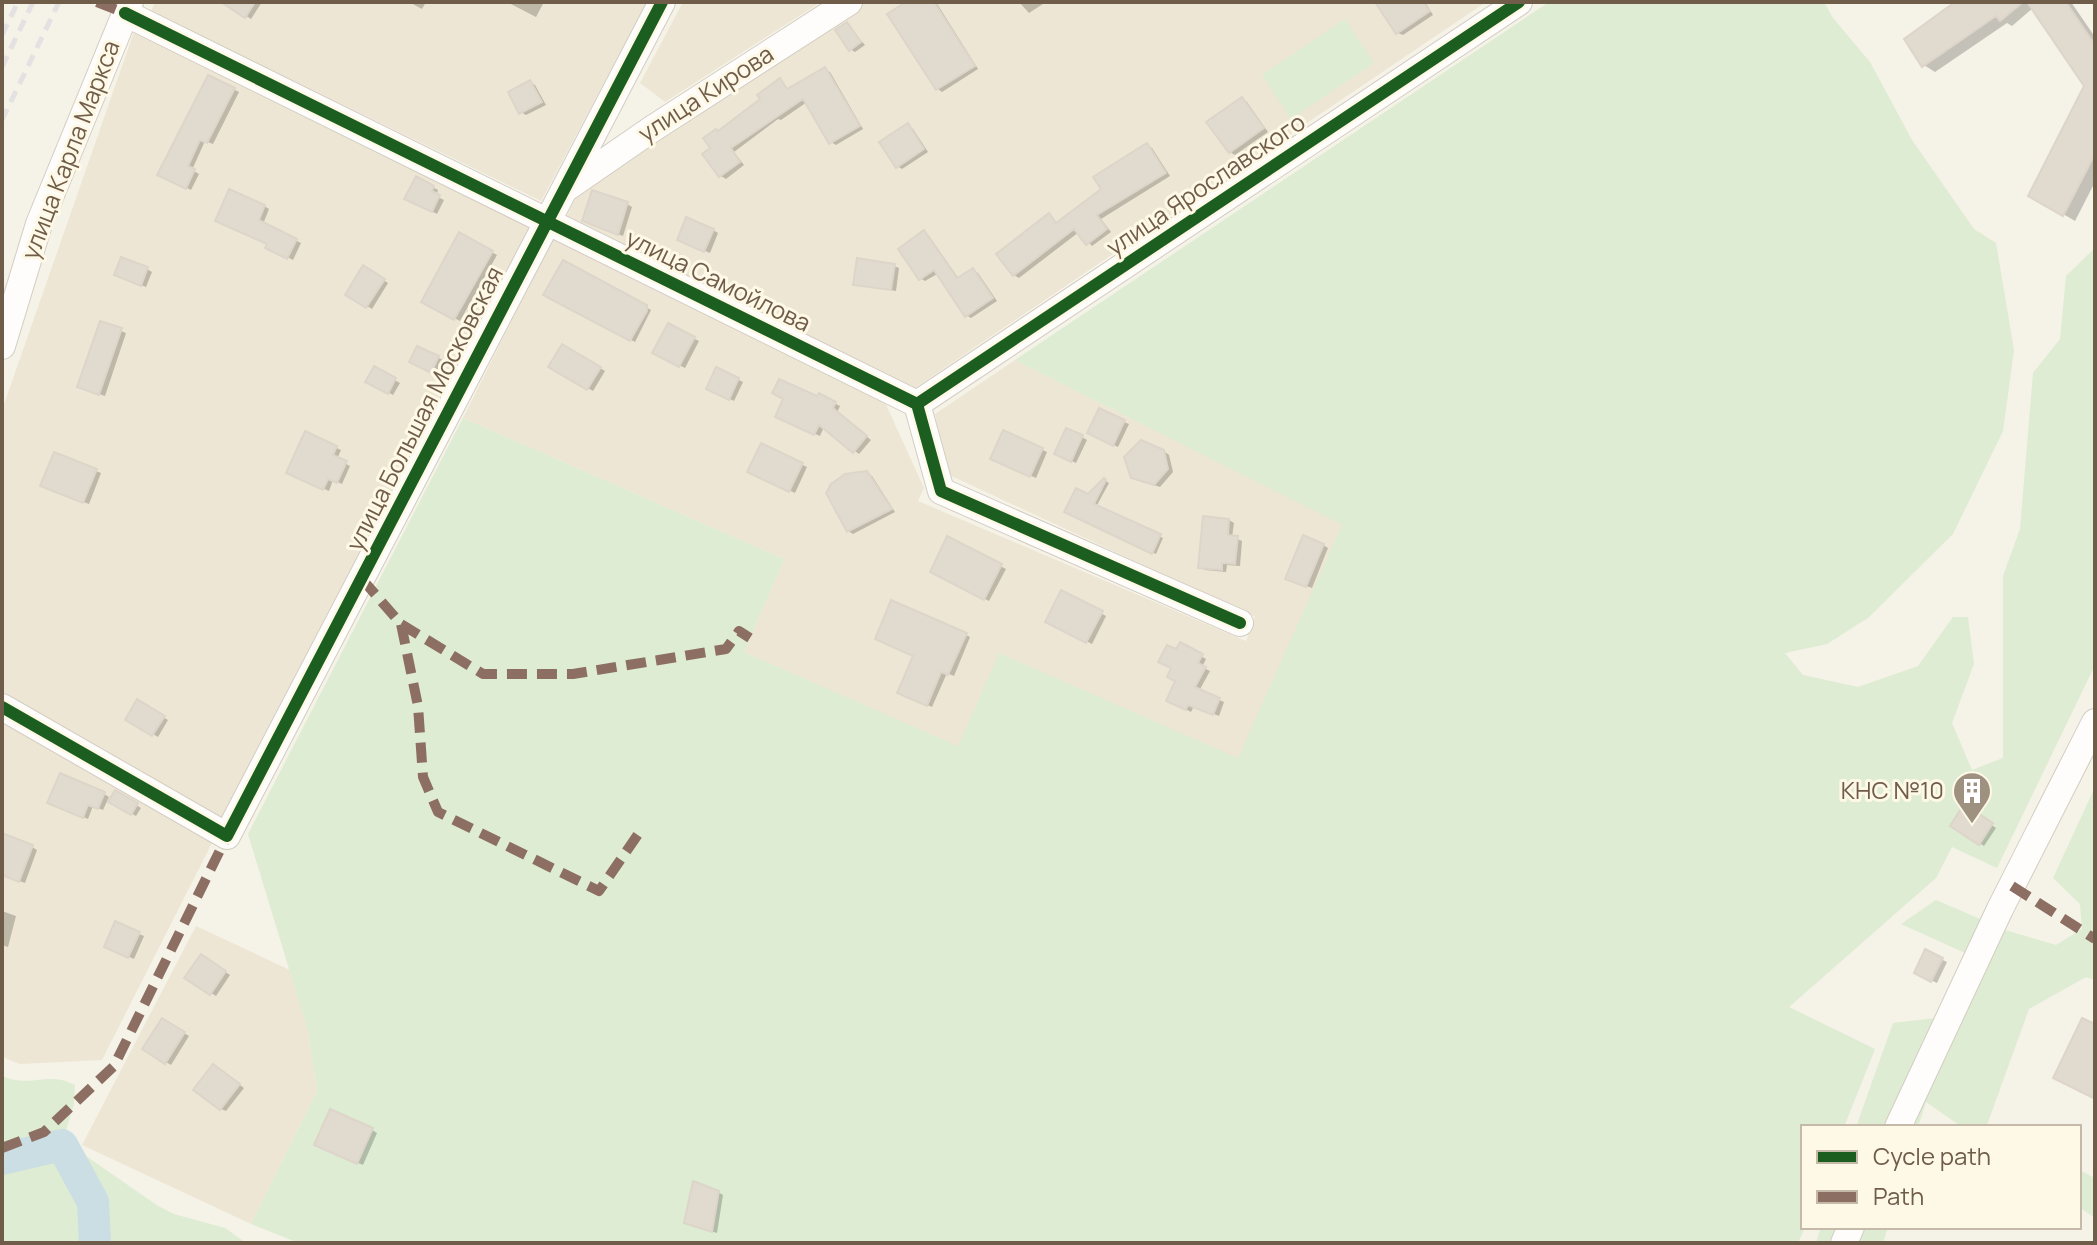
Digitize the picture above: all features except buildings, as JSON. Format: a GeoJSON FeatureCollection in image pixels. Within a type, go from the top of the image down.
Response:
{"type":"FeatureCollection","features":[{"type":"Feature","properties":{"kind":"street","name":"улица Большая Московская"},"geometry":{"type":"LineString","coordinates":[[2,707],[227,836],[662,2]]}},
{"type":"Feature","properties":{"kind":"street","name":"улица Кирова"},"geometry":{"type":"LineString","coordinates":[[565,189],[849,2]]}},
{"type":"Feature","properties":{"kind":"street","name":"улица Ярославского"},"geometry":{"type":"LineString","coordinates":[[917,404],[1519,2]]}},
{"type":"Feature","properties":{"kind":"street","name":"улица Самойлова"},"geometry":{"type":"LineString","coordinates":[[127,8],[917,404]]}},
{"type":"Feature","properties":{"kind":"street","name":"улица Карла Маркса"},"geometry":{"type":"LineString","coordinates":[[2,346],[39,224],[127,8]]}},
{"type":"Feature","properties":{"kind":"street"},"geometry":{"type":"LineString","coordinates":[[613,98],[624,124],[635,129],[652,129]]}},
{"type":"Feature","properties":{"kind":"street"},"geometry":{"type":"LineString","coordinates":[[917,404],[941,491],[1240,623]]}},
{"type":"Feature","properties":{"kind":"street"},"geometry":{"type":"LineString","coordinates":[[1899,1125],[2012,886],[2095,722]]}},
{"type":"Feature","properties":{"kind":"shaded area"},"geometry":{"type":"Polygon","coordinates":[[[155,2],[647,2],[541,201],[151,11],[155,2]]]}},
{"type":"Feature","properties":{"kind":"shaded area"},"geometry":{"type":"Polygon","coordinates":[[[683,2],[821,2],[665,102],[640,83],[683,2]]]}},
{"type":"Feature","properties":{"kind":"shaded area"},"geometry":{"type":"Polygon","coordinates":[[[866,2],[1486,2],[913,389],[565,220],[581,187],[866,2]]]}},
{"type":"Feature","properties":{"kind":"shaded area"},"geometry":{"type":"Polygon","coordinates":[[[134,32],[530,227],[222,822],[2,693],[2,410],[134,32]]]}},
{"type":"Feature","properties":{"kind":"shaded area"},"geometry":{"type":"Polygon","coordinates":[[[553,238],[883,398],[924,488],[918,501],[1246,641],[1255,617],[945,473],[935,414],[1015,360],[1343,525],[1238,759],[1000,654],[958,747],[744,652],[784,559],[463,418],[553,238]]]}},
{"type":"Feature","properties":{"kind":"shaded area"},"geometry":{"type":"Polygon","coordinates":[[[2,720],[213,841],[102,1060],[20,1064],[2,1057],[2,720]]]}},
{"type":"Feature","properties":{"kind":"shaded area"},"geometry":{"type":"Polygon","coordinates":[[[196,926],[290,970],[308,1031],[317,1091],[251,1224],[82,1145],[196,926]]]}},
{"type":"Feature","properties":{"kind":"green space"},"geometry":{"type":"Polygon","coordinates":[[[1549,2],[1824,2],[1833,18],[1870,62],[1912,140],[1974,229],[1996,243],[2014,350],[2003,431],[1953,534],[1868,618],[1827,644],[1785,653],[1803,675],[1858,687],[1918,666],[1953,617],[1968,617],[1974,664],[1952,723],[1972,770],[2003,758],[2003,576],[2020,529],[2033,373],[2060,339],[2066,276],[2095,248],[2095,665],[1997,868],[1952,847],[1936,878],[1789,1007],[1875,1049],[1845,1125],[1801,1125],[1801,1229],[1804,1229],[1798,1243],[299,1243],[251,1224],[317,1091],[308,1031],[248,834],[463,418],[784,559],[744,652],[958,746],[999,653],[1238,758],[1342,525],[1015,360],[1549,2]]]}},
{"type":"Feature","properties":{"kind":"green space"},"geometry":{"type":"Polygon","coordinates":[[[1345,19],[1374,63],[1291,119],[1262,75],[1345,19]]]}},
{"type":"Feature","properties":{"kind":"green space"},"geometry":{"type":"Polygon","coordinates":[[[2095,787],[2095,980],[2086,977],[2029,1009],[1987,1125],[1959,1125],[1926,1102],[1919,1125],[1857,1125],[1893,1023],[1936,1018],[1965,953],[1901,924],[1936,900],[2008,931],[2056,945],[2082,929],[2080,904],[2053,878],[2095,787]]]}},
{"type":"Feature","properties":{"kind":"green space"},"geometry":{"type":"Polygon","coordinates":[[[2,1076],[22,1081],[56,1079],[75,1085],[74,1104],[63,1140],[158,1206],[174,1214],[225,1228],[246,1243],[2,1243],[2,1076]]]}},
{"type":"Feature","properties":{"kind":"green space"},"geometry":{"type":"Polygon","coordinates":[[[2081,1171],[2095,1178],[2095,1218],[2081,1208],[2081,1171]]]}},
{"type":"Feature","properties":{"kind":"green space"},"geometry":{"type":"Polygon","coordinates":[[[1820,1229],[1887,1229],[1883,1243],[1816,1243],[1820,1229]]]}},
{"type":"Feature","properties":{"kind":"waterway"},"geometry":{"type":"LineString","coordinates":[[2,1159],[62,1145],[93,1202],[95,1243]]}},
{"type":"Feature","properties":{"kind":"railway"},"geometry":{"type":"LineString","coordinates":[[2,35],[18,2]]}},
{"type":"Feature","properties":{"kind":"railway"},"geometry":{"type":"LineString","coordinates":[[2,67],[33,2]]}},
{"type":"Feature","properties":{"kind":"railway"},"geometry":{"type":"LineString","coordinates":[[2,120],[59,2]]}},
{"type":"Feature","properties":{"kind":"marked path"},"geometry":{"type":"LineString","coordinates":[[97,2],[125,13]]}},
{"type":"Feature","properties":{"kind":"marked path"},"geometry":{"type":"LineString","coordinates":[[362,579],[401,624],[418,706],[423,777],[438,812],[599,891],[641,830]]}},
{"type":"Feature","properties":{"kind":"marked path"},"geometry":{"type":"LineString","coordinates":[[401,624],[483,674],[573,674],[726,649],[739,631],[750,638]]}},
{"type":"Feature","properties":{"kind":"marked path"},"geometry":{"type":"LineString","coordinates":[[2,1148],[44,1132],[114,1066],[227,836]]}},
{"type":"Feature","properties":{"kind":"marked path"},"geometry":{"type":"LineString","coordinates":[[2012,886],[2095,939]]}},
{"type":"Feature","properties":{"kind":"cycle path"},"geometry":{"type":"LineString","coordinates":[[2,707],[227,836],[662,2]]}},
{"type":"Feature","properties":{"kind":"cycle path"},"geometry":{"type":"LineString","coordinates":[[917,404],[1519,2]]}},
{"type":"Feature","properties":{"kind":"cycle path"},"geometry":{"type":"LineString","coordinates":[[125,13],[917,404],[941,491],[1240,623]]}},
{"type":"Feature","properties":{"kind":"place","name":"КНС №10"},"geometry":{"type":"Point","coordinates":[1972,825]}}]}
